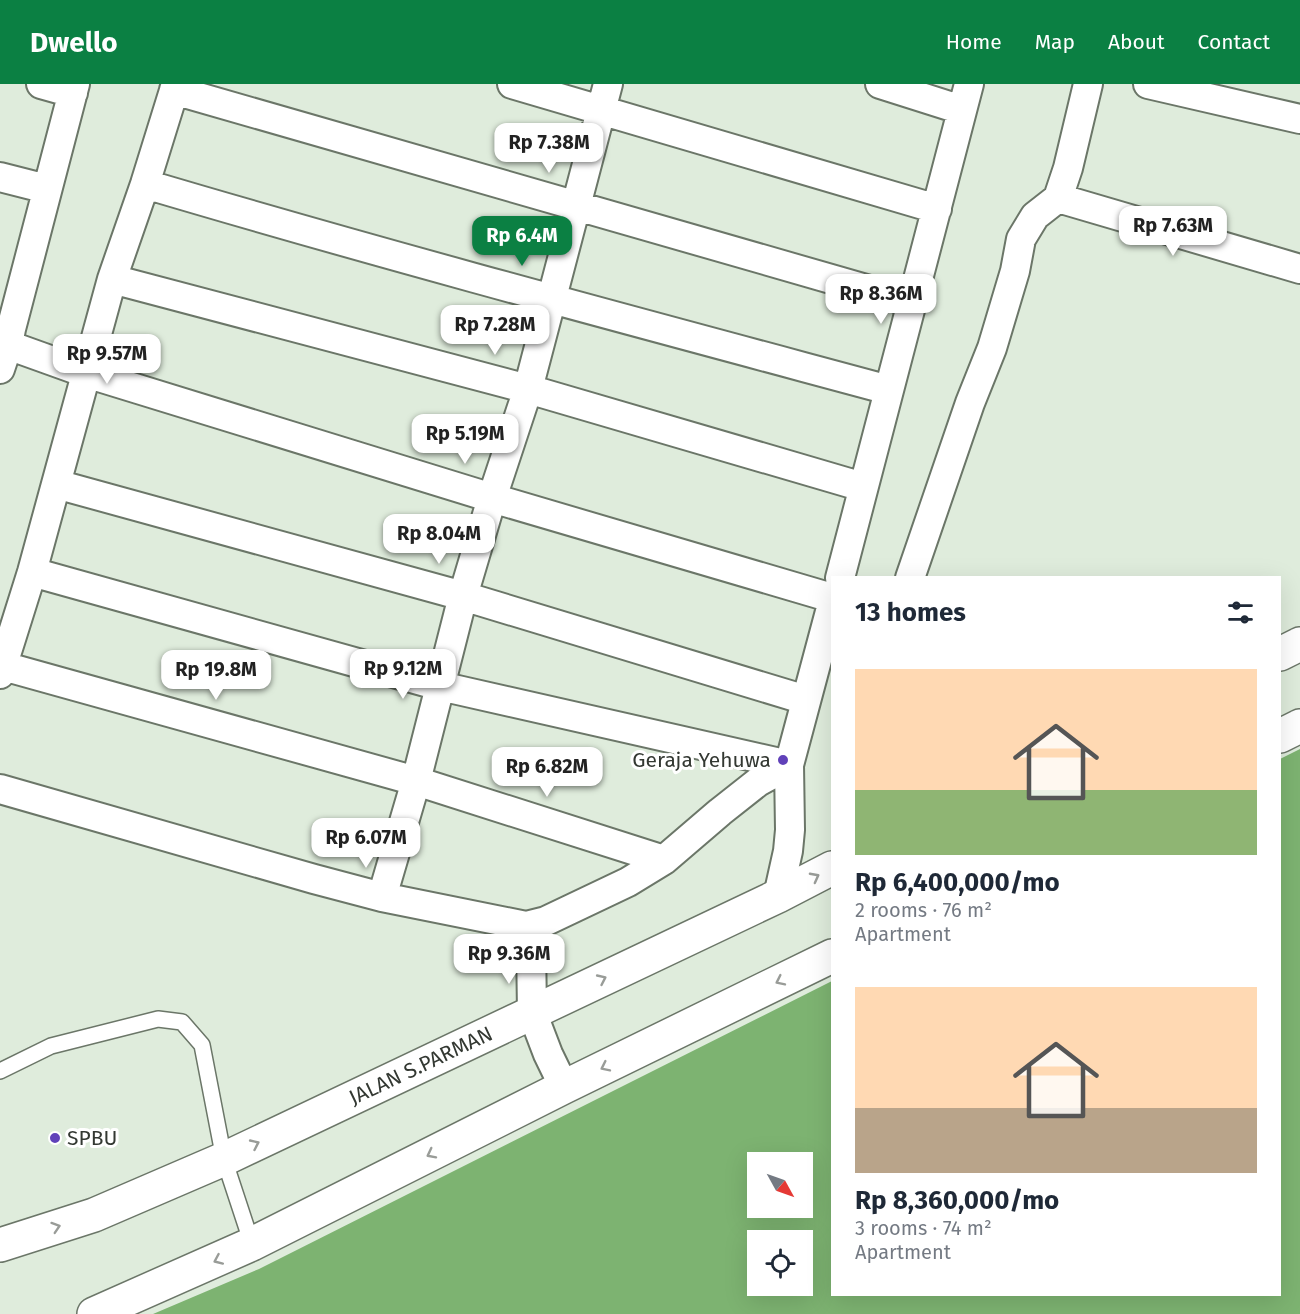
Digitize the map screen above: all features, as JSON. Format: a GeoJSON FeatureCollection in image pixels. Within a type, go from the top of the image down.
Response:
{"type":"FeatureCollection","features":[{"type":"Feature","properties":{"kind":"main road"},"geometry":{"type":"LineString","coordinates":[[1281,654],[1300,644]]}},
{"type":"Feature","properties":{"kind":"main road"},"geometry":{"type":"LineString","coordinates":[[1281,736],[1300,726]]}},
{"type":"Feature","properties":{"kind":"main road","name":"JALAN S.PARMAN"},"geometry":{"type":"LineString","coordinates":[[0,1245],[228,1173],[539,1032],[778,896],[831,869]]}},
{"type":"Feature","properties":{"kind":"main road"},"geometry":{"type":"LineString","coordinates":[[94,1314],[248,1233],[564,1087],[831,956]]}},
{"type":"Feature","properties":{"kind":"street"},"geometry":{"type":"LineString","coordinates":[[41,84],[74,88],[5,342],[86,373],[492,498],[831,598]]}},
{"type":"Feature","properties":{"kind":"street"},"geometry":{"type":"LineString","coordinates":[[512,84],[604,97],[937,209]]}},
{"type":"Feature","properties":{"kind":"street"},"geometry":{"type":"LineString","coordinates":[[841,576],[965,97],[880,84]]}},
{"type":"Feature","properties":{"kind":"street"},"geometry":{"type":"LineString","coordinates":[[911,576],[970,403],[992,348],[1015,271],[1021,238],[1035,216],[1058,198],[1068,168],[1088,84]]}},
{"type":"Feature","properties":{"kind":"street"},"geometry":{"type":"LineString","coordinates":[[1148,84],[1300,119]]}},
{"type":"Feature","properties":{"kind":"street"},"geometry":{"type":"LineString","coordinates":[[664,860],[416,781],[1,670],[57,484],[112,279],[175,87],[576,207],[911,302]]}},
{"type":"Feature","properties":{"kind":"street"},"geometry":{"type":"LineString","coordinates":[[382,897],[416,781],[463,596],[528,389],[604,97]]}},
{"type":"Feature","properties":{"kind":"street"},"geometry":{"type":"LineString","coordinates":[[0,177],[47,189]]}},
{"type":"Feature","properties":{"kind":"street"},"geometry":{"type":"LineString","coordinates":[[144,184],[276,223],[889,390]]}},
{"type":"Feature","properties":{"kind":"street"},"geometry":{"type":"LineString","coordinates":[[1058,198],[1300,270]]}},
{"type":"Feature","properties":{"kind":"street"},"geometry":{"type":"LineString","coordinates":[[112,279],[528,389],[863,487]]}},
{"type":"Feature","properties":{"kind":"street"},"geometry":{"type":"LineString","coordinates":[[57,484],[463,596],[806,700]]}},
{"type":"Feature","properties":{"kind":"street"},"geometry":{"type":"LineString","coordinates":[[32,572],[440,686],[789,765]]}},
{"type":"Feature","properties":{"kind":"street"},"geometry":{"type":"LineString","coordinates":[[778,896],[790,830],[789,765],[831,608]]}},
{"type":"Feature","properties":{"kind":"street"},"geometry":{"type":"LineString","coordinates":[[0,789],[382,897],[526,926],[546,921],[595,899],[664,860],[758,782],[789,765]]}},
{"type":"Feature","properties":{"kind":"street"},"geometry":{"type":"LineString","coordinates":[[526,926],[531,944],[539,1032],[564,1087]]}},
{"type":"Feature","properties":{"kind":"lane"},"geometry":{"type":"LineString","coordinates":[[0,1071],[51,1046],[158,1019],[182,1022],[202,1045],[228,1173],[248,1233]]}},
{"type":"Feature","properties":{"kind":"shaded area"},"geometry":{"type":"Polygon","coordinates":[[[1300,749],[1300,1314],[153,1314],[259,1269],[831,982],[831,1296],[1281,1296],[1281,758],[1300,749]]]}},
{"type":"Feature","properties":{"kind":"place","name":"Geraja Yehuwa"},"geometry":{"type":"Point","coordinates":[783,760]}},
{"type":"Feature","properties":{"kind":"place","name":"SPBU"},"geometry":{"type":"Point","coordinates":[55,1138]}}]}
